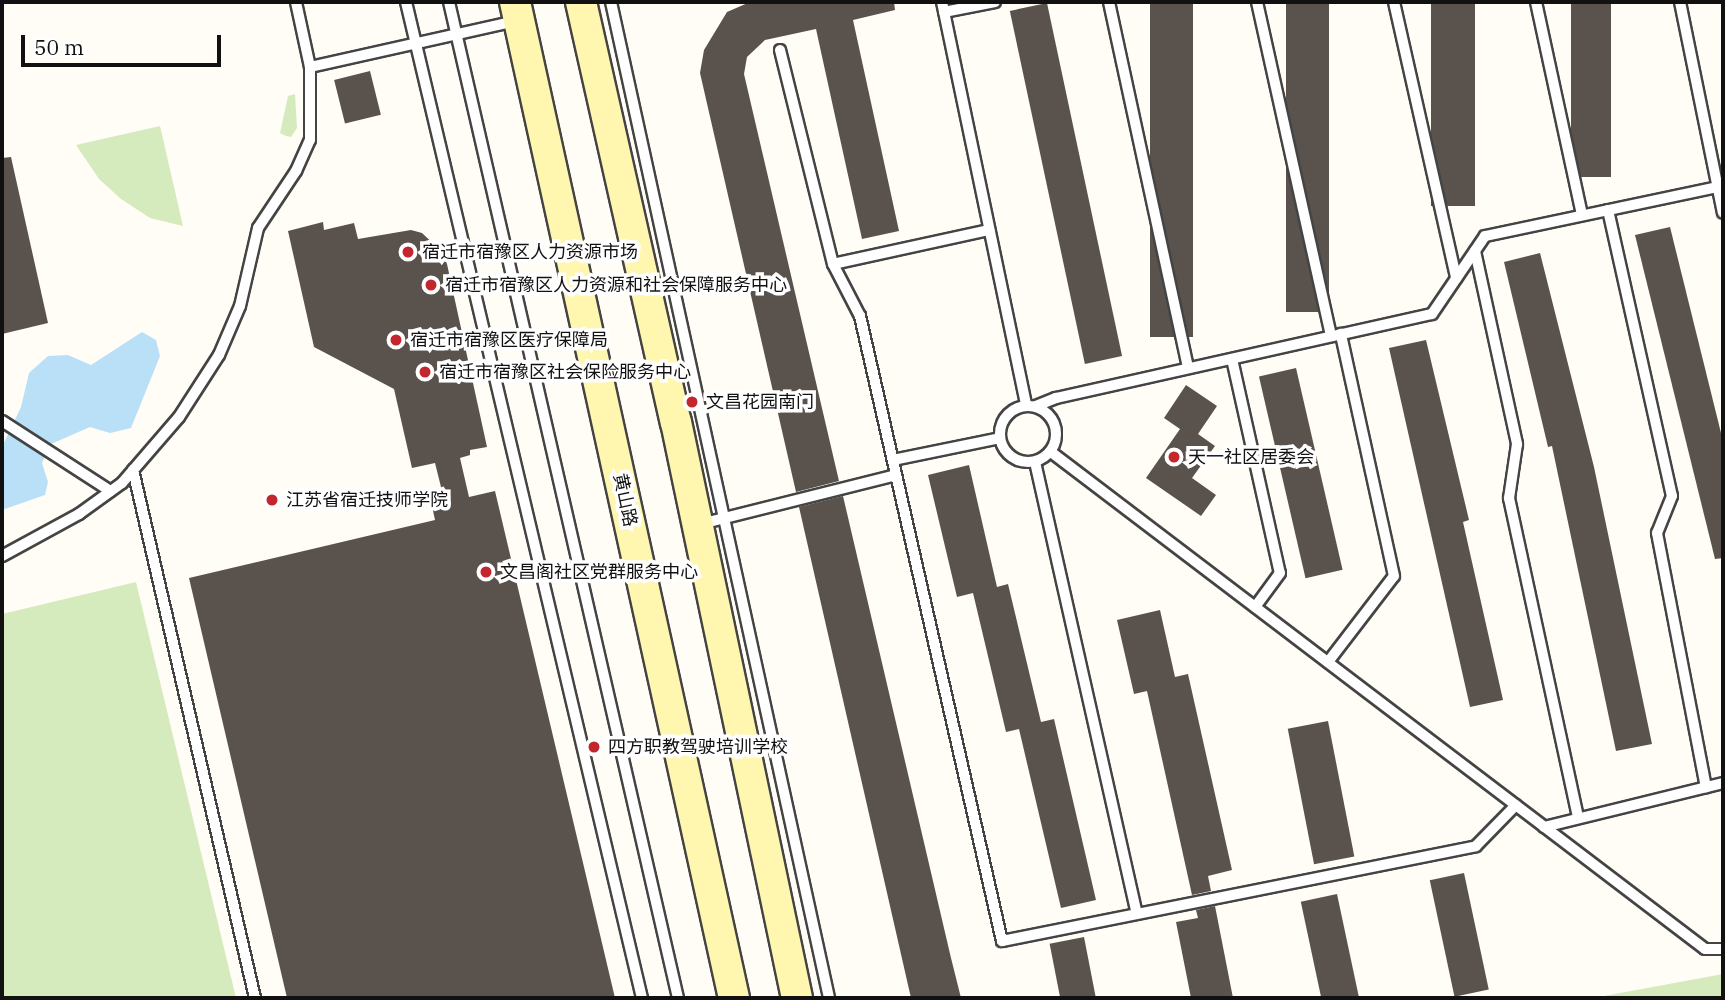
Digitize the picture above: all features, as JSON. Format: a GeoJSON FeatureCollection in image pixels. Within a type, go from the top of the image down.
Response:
{"type":"FeatureCollection","features":[{"type":"Feature","properties":{"kind":"main road"},"geometry":{"type":"LineString","coordinates":[[581,2],[711,521],[797,998]]}},
{"type":"Feature","properties":{"kind":"main road","name":"黄山路"},"geometry":{"type":"LineString","coordinates":[[517,11],[734,998]]}},
{"type":"Feature","properties":{"kind":"lane"},"geometry":{"type":"LineString","coordinates":[[2,556],[79,514],[133,470],[179,416],[219,355],[240,306],[258,228],[296,171],[310,140],[310,67],[296,2]]}},
{"type":"Feature","properties":{"kind":"lane"},"geometry":{"type":"LineString","coordinates":[[406,2],[642,998]]}},
{"type":"Feature","properties":{"kind":"lane"},"geometry":{"type":"LineString","coordinates":[[449,2],[678,998]]}},
{"type":"Feature","properties":{"kind":"lane"},"geometry":{"type":"LineString","coordinates":[[611,2],[711,521],[829,998]]}},
{"type":"Feature","properties":{"kind":"lane"},"geometry":{"type":"LineString","coordinates":[[995,2],[943,7],[989,230],[1031,406],[1055,425],[1051,452],[1035,462],[1009,455],[1000,438],[1009,413],[1031,406],[1188,368],[1432,314],[1485,236],[1720,187]]}},
{"type":"Feature","properties":{"kind":"lane"},"geometry":{"type":"LineString","coordinates":[[1109,2],[1188,368]]}},
{"type":"Feature","properties":{"kind":"lane"},"geometry":{"type":"LineString","coordinates":[[1257,2],[1394,576],[1328,662]]}},
{"type":"Feature","properties":{"kind":"lane"},"geometry":{"type":"LineString","coordinates":[[1394,2],[1456,278]]}},
{"type":"Feature","properties":{"kind":"lane"},"geometry":{"type":"LineString","coordinates":[[1536,2],[1582,215]]}},
{"type":"Feature","properties":{"kind":"lane"},"geometry":{"type":"LineString","coordinates":[[1680,2],[1720,187],[1723,213]]}},
{"type":"Feature","properties":{"kind":"lane"},"geometry":{"type":"LineString","coordinates":[[310,67],[456,34],[517,11]]}},
{"type":"Feature","properties":{"kind":"lane"},"geometry":{"type":"LineString","coordinates":[[780,50],[833,264],[860,316],[1002,941],[1476,846],[1516,805]]}},
{"type":"Feature","properties":{"kind":"lane"},"geometry":{"type":"LineString","coordinates":[[1608,210],[1672,496],[1657,533],[1706,787]]}},
{"type":"Feature","properties":{"kind":"lane"},"geometry":{"type":"LineString","coordinates":[[833,264],[989,230]]}},
{"type":"Feature","properties":{"kind":"lane"},"geometry":{"type":"LineString","coordinates":[[1475,251],[1517,444],[1509,498],[1578,818]]}},
{"type":"Feature","properties":{"kind":"lane"},"geometry":{"type":"LineString","coordinates":[[1231,359],[1280,573],[1255,607]]}},
{"type":"Feature","properties":{"kind":"lane"},"geometry":{"type":"LineString","coordinates":[[2,421],[110,491]]}},
{"type":"Feature","properties":{"kind":"lane"},"geometry":{"type":"LineString","coordinates":[[893,460],[1000,438]]}},
{"type":"Feature","properties":{"kind":"lane"},"geometry":{"type":"LineString","coordinates":[[1051,452],[1705,948],[1723,949]]}},
{"type":"Feature","properties":{"kind":"lane"},"geometry":{"type":"LineString","coordinates":[[1035,462],[1137,914]]}},
{"type":"Feature","properties":{"kind":"lane"},"geometry":{"type":"LineString","coordinates":[[133,470],[255,998]]}},
{"type":"Feature","properties":{"kind":"lane"},"geometry":{"type":"LineString","coordinates":[[711,521],[896,475]]}},
{"type":"Feature","properties":{"kind":"lane"},"geometry":{"type":"LineString","coordinates":[[1544,827],[1723,783]]}},
{"type":"Feature","properties":{"kind":"green space"},"geometry":{"type":"Polygon","coordinates":[[[295,94],[297,128],[291,137],[280,133],[288,96],[295,94]]]}},
{"type":"Feature","properties":{"kind":"green space"},"geometry":{"type":"Polygon","coordinates":[[[160,126],[183,226],[150,218],[121,199],[99,179],[76,145],[160,126]]]}},
{"type":"Feature","properties":{"kind":"green space"},"geometry":{"type":"Polygon","coordinates":[[[136,582],[236,998],[2,998],[2,614],[136,582]]]}},
{"type":"Feature","properties":{"kind":"green space"},"geometry":{"type":"Polygon","coordinates":[[[1723,974],[1723,998],[1593,998],[1723,974]]]}},
{"type":"Feature","properties":{"kind":"water"},"geometry":{"type":"Polygon","coordinates":[[[142,332],[156,340],[160,356],[131,428],[110,433],[90,427],[51,444],[42,463],[48,482],[45,495],[2,510],[2,447],[21,407],[29,373],[48,356],[68,355],[91,365],[142,332]]]}},
{"type":"Feature","properties":{"kind":"building"},"geometry":{"type":"Polygon","coordinates":[[[750,2],[894,2],[895,10],[853,20],[899,231],[862,239],[816,29],[765,40],[747,57],[744,74],[839,481],[796,492],[700,73],[704,50],[727,12],[750,2]]]}},
{"type":"Feature","properties":{"kind":"building"},"geometry":{"type":"Polygon","coordinates":[[[1150,2],[1193,2],[1193,337],[1150,337],[1150,2]]]}},
{"type":"Feature","properties":{"kind":"building"},"geometry":{"type":"Polygon","coordinates":[[[1286,2],[1329,2],[1329,312],[1286,312],[1286,2]]]}},
{"type":"Feature","properties":{"kind":"building"},"geometry":{"type":"Polygon","coordinates":[[[1431,2],[1475,2],[1475,206],[1431,206],[1431,2]]]}},
{"type":"Feature","properties":{"kind":"building"},"geometry":{"type":"Polygon","coordinates":[[[1571,2],[1611,2],[1611,177],[1571,177],[1571,2]]]}},
{"type":"Feature","properties":{"kind":"building"},"geometry":{"type":"Polygon","coordinates":[[[1047,3],[1122,356],[1085,364],[1010,11],[1047,3]]]}},
{"type":"Feature","properties":{"kind":"building"},"geometry":{"type":"Polygon","coordinates":[[[370,71],[381,115],[345,124],[334,80],[370,71]]]}},
{"type":"Feature","properties":{"kind":"building"},"geometry":{"type":"Polygon","coordinates":[[[11,157],[48,323],[2,334],[2,158],[11,157]]]}},
{"type":"Feature","properties":{"kind":"building"},"geometry":{"type":"Polygon","coordinates":[[[323,222],[324,230],[354,223],[358,239],[411,230],[422,233],[442,252],[447,264],[487,447],[470,450],[470,455],[460,458],[469,497],[495,491],[615,998],[287,998],[189,578],[435,520],[432,506],[445,503],[435,463],[412,468],[394,389],[314,347],[288,231],[323,222]]]}},
{"type":"Feature","properties":{"kind":"building"},"geometry":{"type":"Polygon","coordinates":[[[1670,227],[1723,441],[1723,558],[1715,559],[1635,235],[1670,227]]]}},
{"type":"Feature","properties":{"kind":"building"},"geometry":{"type":"Polygon","coordinates":[[[1540,253],[1594,467],[1652,744],[1616,751],[1552,446],[1548,447],[1504,262],[1540,253]]]}},
{"type":"Feature","properties":{"kind":"building"},"geometry":{"type":"Polygon","coordinates":[[[1426,340],[1469,520],[1463,522],[1503,700],[1470,707],[1389,348],[1426,340]]]}},
{"type":"Feature","properties":{"kind":"building"},"geometry":{"type":"Polygon","coordinates":[[[1296,368],[1343,570],[1306,578],[1259,377],[1296,368]]]}},
{"type":"Feature","properties":{"kind":"building"},"geometry":{"type":"Polygon","coordinates":[[[1186,385],[1217,406],[1198,434],[1215,446],[1192,478],[1216,495],[1201,516],[1146,478],[1180,429],[1164,418],[1186,385]]]}},
{"type":"Feature","properties":{"kind":"building"},"geometry":{"type":"Polygon","coordinates":[[[969,465],[997,587],[1008,584],[1041,722],[1054,719],[1096,900],[1061,908],[1019,729],[1006,732],[973,593],[957,597],[928,475],[969,465]]]}},
{"type":"Feature","properties":{"kind":"building"},"geometry":{"type":"Polygon","coordinates":[[[843,496],[961,998],[911,998],[799,507],[843,496]]]}},
{"type":"Feature","properties":{"kind":"building"},"geometry":{"type":"Polygon","coordinates":[[[1160,610],[1175,677],[1188,674],[1232,870],[1208,876],[1211,891],[1192,895],[1147,691],[1134,694],[1117,620],[1160,610]]]}},
{"type":"Feature","properties":{"kind":"building"},"geometry":{"type":"Polygon","coordinates":[[[1328,721],[1354,856],[1314,864],[1288,729],[1328,721]]]}},
{"type":"Feature","properties":{"kind":"building"},"geometry":{"type":"Polygon","coordinates":[[[1464,873],[1489,989],[1455,997],[1430,880],[1464,873]]]}},
{"type":"Feature","properties":{"kind":"building"},"geometry":{"type":"Polygon","coordinates":[[[1337,894],[1359,998],[1321,998],[1301,902],[1337,894]]]}},
{"type":"Feature","properties":{"kind":"building"},"geometry":{"type":"Polygon","coordinates":[[[1215,906],[1233,998],[1191,998],[1176,922],[1198,918],[1196,910],[1215,906]]]}},
{"type":"Feature","properties":{"kind":"building"},"geometry":{"type":"Polygon","coordinates":[[[1084,937],[1096,998],[1060,998],[1050,944],[1084,937]]]}},
{"type":"Feature","properties":{"kind":"place","name":"宿迁市宿豫区人力资源市场"},"geometry":{"type":"Point","coordinates":[408,252]}},
{"type":"Feature","properties":{"kind":"place","name":"宿迁市宿豫区人力资源和社会保障服务中心"},"geometry":{"type":"Point","coordinates":[431,285]}},
{"type":"Feature","properties":{"kind":"place","name":"宿迁市宿豫区医疗保障局"},"geometry":{"type":"Point","coordinates":[396,340]}},
{"type":"Feature","properties":{"kind":"place","name":"宿迁市宿豫区社会保险服务中心"},"geometry":{"type":"Point","coordinates":[425,372]}},
{"type":"Feature","properties":{"kind":"place","name":"文昌花园南门"},"geometry":{"type":"Point","coordinates":[692,402]}},
{"type":"Feature","properties":{"kind":"place","name":"天一社区居委会"},"geometry":{"type":"Point","coordinates":[1174,457]}},
{"type":"Feature","properties":{"kind":"place","name":"江苏省宿迁技师学院"},"geometry":{"type":"Point","coordinates":[272,500]}},
{"type":"Feature","properties":{"kind":"place","name":"文昌阁社区党群服务中心"},"geometry":{"type":"Point","coordinates":[486,572]}},
{"type":"Feature","properties":{"kind":"place","name":"四方职教驾驶培训学校"},"geometry":{"type":"Point","coordinates":[594,747]}}]}
